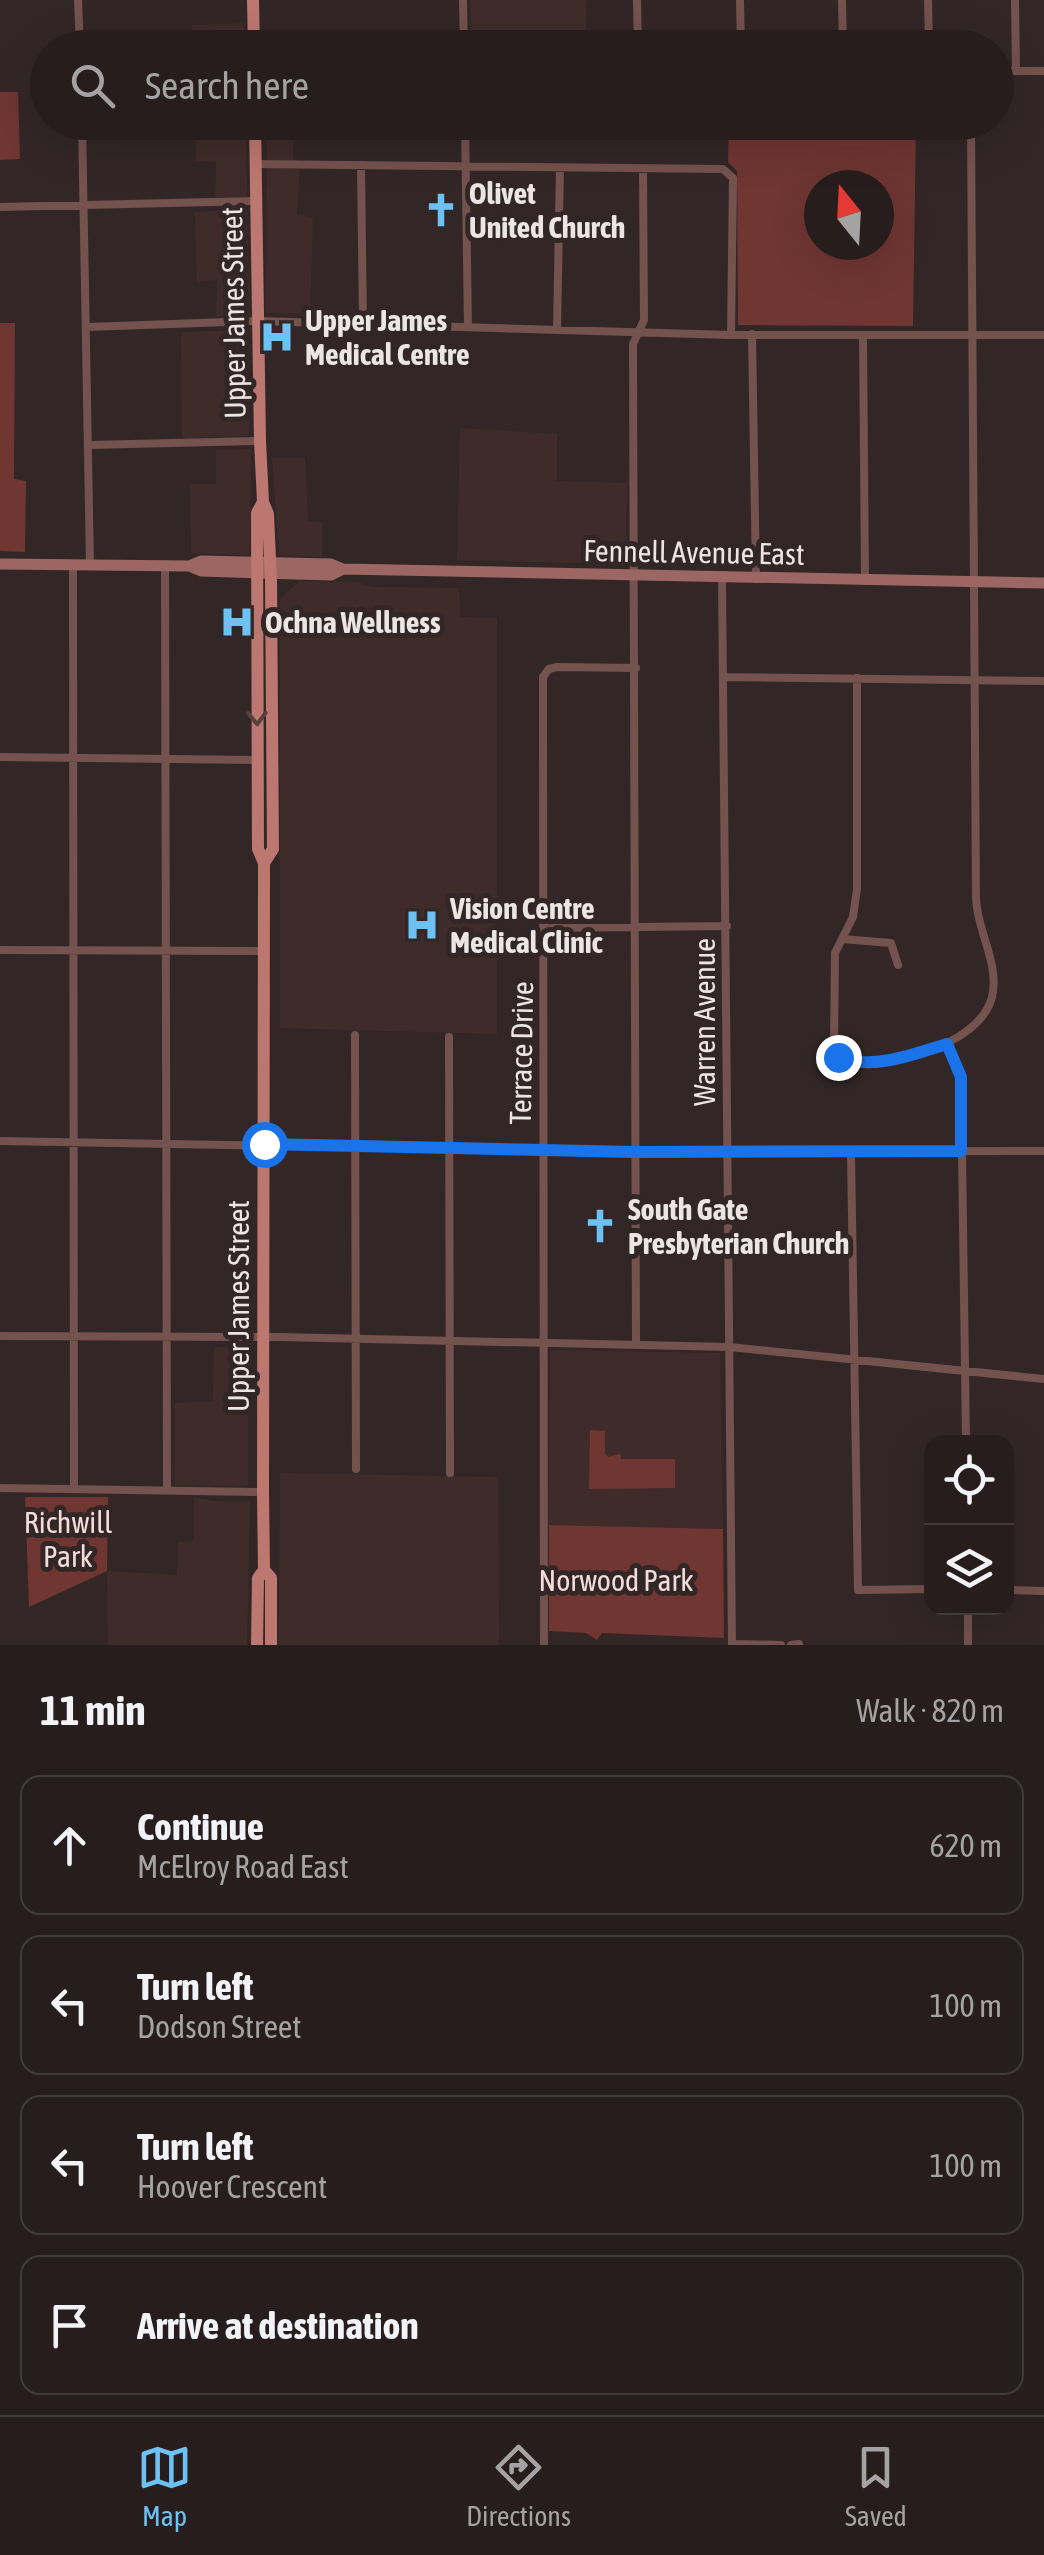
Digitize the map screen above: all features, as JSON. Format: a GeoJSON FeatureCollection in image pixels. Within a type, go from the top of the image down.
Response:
{"type":"FeatureCollection","features":[{"type":"Feature","properties":{"kind":"main road"},"geometry":{"type":"LineString","coordinates":[[252,0],[253,30]]}},
{"type":"Feature","properties":{"kind":"main road","name":"Upper James Street"},"geometry":{"type":"LineString","coordinates":[[255,140],[263,502],[257,513],[264,568],[273,849],[264,863]]}},
{"type":"Feature","properties":{"kind":"main road","name":"Fennell Avenue East"},"geometry":{"type":"LineString","coordinates":[[0,564],[189,566],[201,561],[331,575],[343,569],[1044,584]]}},
{"type":"Feature","properties":{"kind":"main road","name":"Upper James Street"},"geometry":{"type":"LineString","coordinates":[[257,1645],[258,1578],[264,1570],[264,863],[258,849],[258,760],[264,568]]}},
{"type":"Feature","properties":{"kind":"main road","name":"Upper James Street"},"geometry":{"type":"LineString","coordinates":[[264,1570],[271,1578],[272,1645]]}},
{"type":"Feature","properties":{"kind":"main road"},"geometry":{"type":"LineString","coordinates":[[258,1609],[271,1588]]}},
{"type":"Feature","properties":{"kind":"street"},"geometry":{"type":"LineString","coordinates":[[78,0],[79,30]]}},
{"type":"Feature","properties":{"kind":"street"},"geometry":{"type":"LineString","coordinates":[[464,0],[464,30]]}},
{"type":"Feature","properties":{"kind":"street"},"geometry":{"type":"LineString","coordinates":[[637,0],[638,30]]}},
{"type":"Feature","properties":{"kind":"street"},"geometry":{"type":"LineString","coordinates":[[740,0],[740,30]]}},
{"type":"Feature","properties":{"kind":"street"},"geometry":{"type":"LineString","coordinates":[[842,0],[843,30]]}},
{"type":"Feature","properties":{"kind":"street"},"geometry":{"type":"LineString","coordinates":[[928,0],[929,30]]}},
{"type":"Feature","properties":{"kind":"street"},"geometry":{"type":"LineString","coordinates":[[1015,0],[1016,70],[1044,71]]}},
{"type":"Feature","properties":{"kind":"street"},"geometry":{"type":"LineString","coordinates":[[82,140],[90,565]]}},
{"type":"Feature","properties":{"kind":"street"},"geometry":{"type":"LineString","coordinates":[[466,140],[468,327]]}},
{"type":"Feature","properties":{"kind":"street"},"geometry":{"type":"LineString","coordinates":[[856,678],[857,889],[853,916],[835,954],[834,1048],[838,1057],[870,1061],[902,1058],[947,1044],[971,1030],[986,1013],[993,996],[994,975],[977,914],[971,140]]}},
{"type":"Feature","properties":{"kind":"street"},"geometry":{"type":"LineString","coordinates":[[256,164],[723,169],[732,178],[731,334]]}},
{"type":"Feature","properties":{"kind":"street"},"geometry":{"type":"LineString","coordinates":[[361,165],[363,324]]}},
{"type":"Feature","properties":{"kind":"street"},"geometry":{"type":"LineString","coordinates":[[556,330],[560,168]]}},
{"type":"Feature","properties":{"kind":"street"},"geometry":{"type":"LineString","coordinates":[[636,1343],[633,344],[644,320],[643,170]]}},
{"type":"Feature","properties":{"kind":"street"},"geometry":{"type":"LineString","coordinates":[[0,207],[256,201]]}},
{"type":"Feature","properties":{"kind":"street"},"geometry":{"type":"LineString","coordinates":[[87,326],[258,322],[731,334],[1044,335]]}},
{"type":"Feature","properties":{"kind":"street"},"geometry":{"type":"LineString","coordinates":[[752,334],[756,579]]}},
{"type":"Feature","properties":{"kind":"street"},"geometry":{"type":"LineString","coordinates":[[862,335],[865,581]]}},
{"type":"Feature","properties":{"kind":"street"},"geometry":{"type":"LineString","coordinates":[[88,445],[260,440]]}},
{"type":"Feature","properties":{"kind":"street"},"geometry":{"type":"LineString","coordinates":[[73,565],[74,1488]]}},
{"type":"Feature","properties":{"kind":"street"},"geometry":{"type":"LineString","coordinates":[[165,566],[167,1489]]}},
{"type":"Feature","properties":{"kind":"street","name":"Warren Avenue"},"geometry":{"type":"LineString","coordinates":[[722,578],[732,1645]]}},
{"type":"Feature","properties":{"kind":"street","name":"Terrace Drive"},"geometry":{"type":"LineString","coordinates":[[544,1645],[544,677],[557,667],[636,668]]}},
{"type":"Feature","properties":{"kind":"street"},"geometry":{"type":"LineString","coordinates":[[725,677],[1044,681]]}},
{"type":"Feature","properties":{"kind":"street"},"geometry":{"type":"LineString","coordinates":[[0,757],[258,760]]}},
{"type":"Feature","properties":{"kind":"street"},"geometry":{"type":"LineString","coordinates":[[544,928],[727,926]]}},
{"type":"Feature","properties":{"kind":"street"},"geometry":{"type":"LineString","coordinates":[[842,938],[891,943],[898,965]]}},
{"type":"Feature","properties":{"kind":"street"},"geometry":{"type":"LineString","coordinates":[[0,950],[264,951]]}},
{"type":"Feature","properties":{"kind":"street"},"geometry":{"type":"LineString","coordinates":[[355,1035],[356,1469]]}},
{"type":"Feature","properties":{"kind":"street"},"geometry":{"type":"LineString","coordinates":[[449,1037],[450,1472]]}},
{"type":"Feature","properties":{"kind":"street"},"geometry":{"type":"LineString","coordinates":[[947,1044],[961,1077],[966,1435]]}},
{"type":"Feature","properties":{"kind":"street"},"geometry":{"type":"LineString","coordinates":[[0,1140],[727,1153],[1044,1151]]}},
{"type":"Feature","properties":{"kind":"street"},"geometry":{"type":"LineString","coordinates":[[851,1153],[858,1590],[924,1589]]}},
{"type":"Feature","properties":{"kind":"street"},"geometry":{"type":"LineString","coordinates":[[0,1336],[729,1346],[1044,1379]]}},
{"type":"Feature","properties":{"kind":"street"},"geometry":{"type":"LineString","coordinates":[[0,1488],[263,1492]]}},
{"type":"Feature","properties":{"kind":"street"},"geometry":{"type":"LineString","coordinates":[[1014,1590],[1044,1591]]}},
{"type":"Feature","properties":{"kind":"street"},"geometry":{"type":"LineString","coordinates":[[968,1615],[968,1645]]}},
{"type":"Feature","properties":{"kind":"street"},"geometry":{"type":"LineString","coordinates":[[732,1645],[781,1645]]}},
{"type":"Feature","properties":{"kind":"shaded area"},"geometry":{"type":"Polygon","coordinates":[[[470,0],[586,0],[586,30],[471,30],[470,0]]]}},
{"type":"Feature","properties":{"kind":"shaded area"},"geometry":{"type":"Polygon","coordinates":[[[245,23],[245,30],[192,30],[192,25],[245,23]]]}},
{"type":"Feature","properties":{"kind":"shaded area"},"geometry":{"type":"Polygon","coordinates":[[[195,140],[246,140],[247,197],[215,197],[216,162],[196,161],[195,140]]]}},
{"type":"Feature","properties":{"kind":"shaded area"},"geometry":{"type":"Polygon","coordinates":[[[267,140],[294,140],[293,159],[300,160],[297,215],[313,217],[310,314],[266,313],[267,140]]]}},
{"type":"Feature","properties":{"kind":"shaded area"},"geometry":{"type":"Polygon","coordinates":[[[247,210],[250,316],[216,316],[217,280],[197,282],[195,212],[247,210]]]}},
{"type":"Feature","properties":{"kind":"shaded area"},"geometry":{"type":"Polygon","coordinates":[[[248,330],[249,436],[182,438],[181,332],[248,330]]]}},
{"type":"Feature","properties":{"kind":"shaded area"},"geometry":{"type":"Polygon","coordinates":[[[460,428],[557,434],[557,481],[627,483],[625,564],[457,560],[460,428]]]}},
{"type":"Feature","properties":{"kind":"shaded area"},"geometry":{"type":"Polygon","coordinates":[[[251,449],[250,555],[191,553],[190,484],[216,484],[216,450],[251,449]]]}},
{"type":"Feature","properties":{"kind":"shaded area"},"geometry":{"type":"Polygon","coordinates":[[[272,458],[305,458],[308,521],[322,522],[322,557],[279,555],[272,458]]]}},
{"type":"Feature","properties":{"kind":"shaded area"},"geometry":{"type":"Polygon","coordinates":[[[299,581],[459,588],[460,617],[497,618],[497,1034],[280,1028],[280,599],[299,581]]]}},
{"type":"Feature","properties":{"kind":"shaded area"},"geometry":{"type":"Polygon","coordinates":[[[214,1347],[248,1348],[248,1486],[175,1485],[175,1403],[213,1401],[214,1347]]]}},
{"type":"Feature","properties":{"kind":"shaded area"},"geometry":{"type":"Polygon","coordinates":[[[553,1350],[720,1353],[723,1529],[549,1525],[553,1350]]]}},
{"type":"Feature","properties":{"kind":"shaded area"},"geometry":{"type":"Polygon","coordinates":[[[280,1473],[498,1477],[499,1645],[279,1645],[280,1473]]]}},
{"type":"Feature","properties":{"kind":"shaded area"},"geometry":{"type":"Polygon","coordinates":[[[194,1497],[250,1502],[247,1645],[108,1645],[107,1571],[177,1575],[178,1542],[194,1541],[194,1497]]]}},
{"type":"Feature","properties":{"kind":"green space"},"geometry":{"type":"Polygon","coordinates":[[[0,92],[18,92],[20,159],[0,160],[0,92]]]}},
{"type":"Feature","properties":{"kind":"green space"},"geometry":{"type":"Polygon","coordinates":[[[729,140],[916,140],[913,326],[738,325],[737,171],[728,162],[729,140]]]}},
{"type":"Feature","properties":{"kind":"green space"},"geometry":{"type":"Polygon","coordinates":[[[0,323],[15,323],[14,479],[26,481],[25,552],[0,551],[0,323]]]}},
{"type":"Feature","properties":{"kind":"green space"},"geometry":{"type":"Polygon","coordinates":[[[590,1430],[605,1431],[608,1457],[620,1454],[621,1459],[675,1459],[675,1488],[589,1489],[590,1430]]]}},
{"type":"Feature","properties":{"kind":"green space","name":"Richwill Park"},"geometry":{"type":"Polygon","coordinates":[[[25,1497],[108,1497],[107,1571],[29,1607],[25,1497]]]}},
{"type":"Feature","properties":{"kind":"green space","name":"Norwood Park"},"geometry":{"type":"Polygon","coordinates":[[[549,1525],[723,1529],[724,1638],[602,1633],[597,1640],[586,1633],[549,1631],[549,1525]]]}},
{"type":"Feature","properties":{"kind":"place","name":"Olivet United Church"},"geometry":{"type":"Point","coordinates":[441,210]}},
{"type":"Feature","properties":{"kind":"place","name":"Upper James Medical Centre"},"geometry":{"type":"Point","coordinates":[277,337]}},
{"type":"Feature","properties":{"kind":"place","name":"Ochna Wellness"},"geometry":{"type":"Point","coordinates":[237,622]}},
{"type":"Feature","properties":{"kind":"place","name":"Vision Centre Medical Clinic"},"geometry":{"type":"Point","coordinates":[422,925]}},
{"type":"Feature","properties":{"kind":"place","name":"South Gate Presbyterian Church"},"geometry":{"type":"Point","coordinates":[600,1226]}},
{"type":"Feature","properties":{"kind":"route"},"geometry":{"type":"LineString","coordinates":[[264,1144],[634,1152],[961,1151],[961,1077],[947,1044],[902,1058],[870,1061],[838,1057]]}}]}
